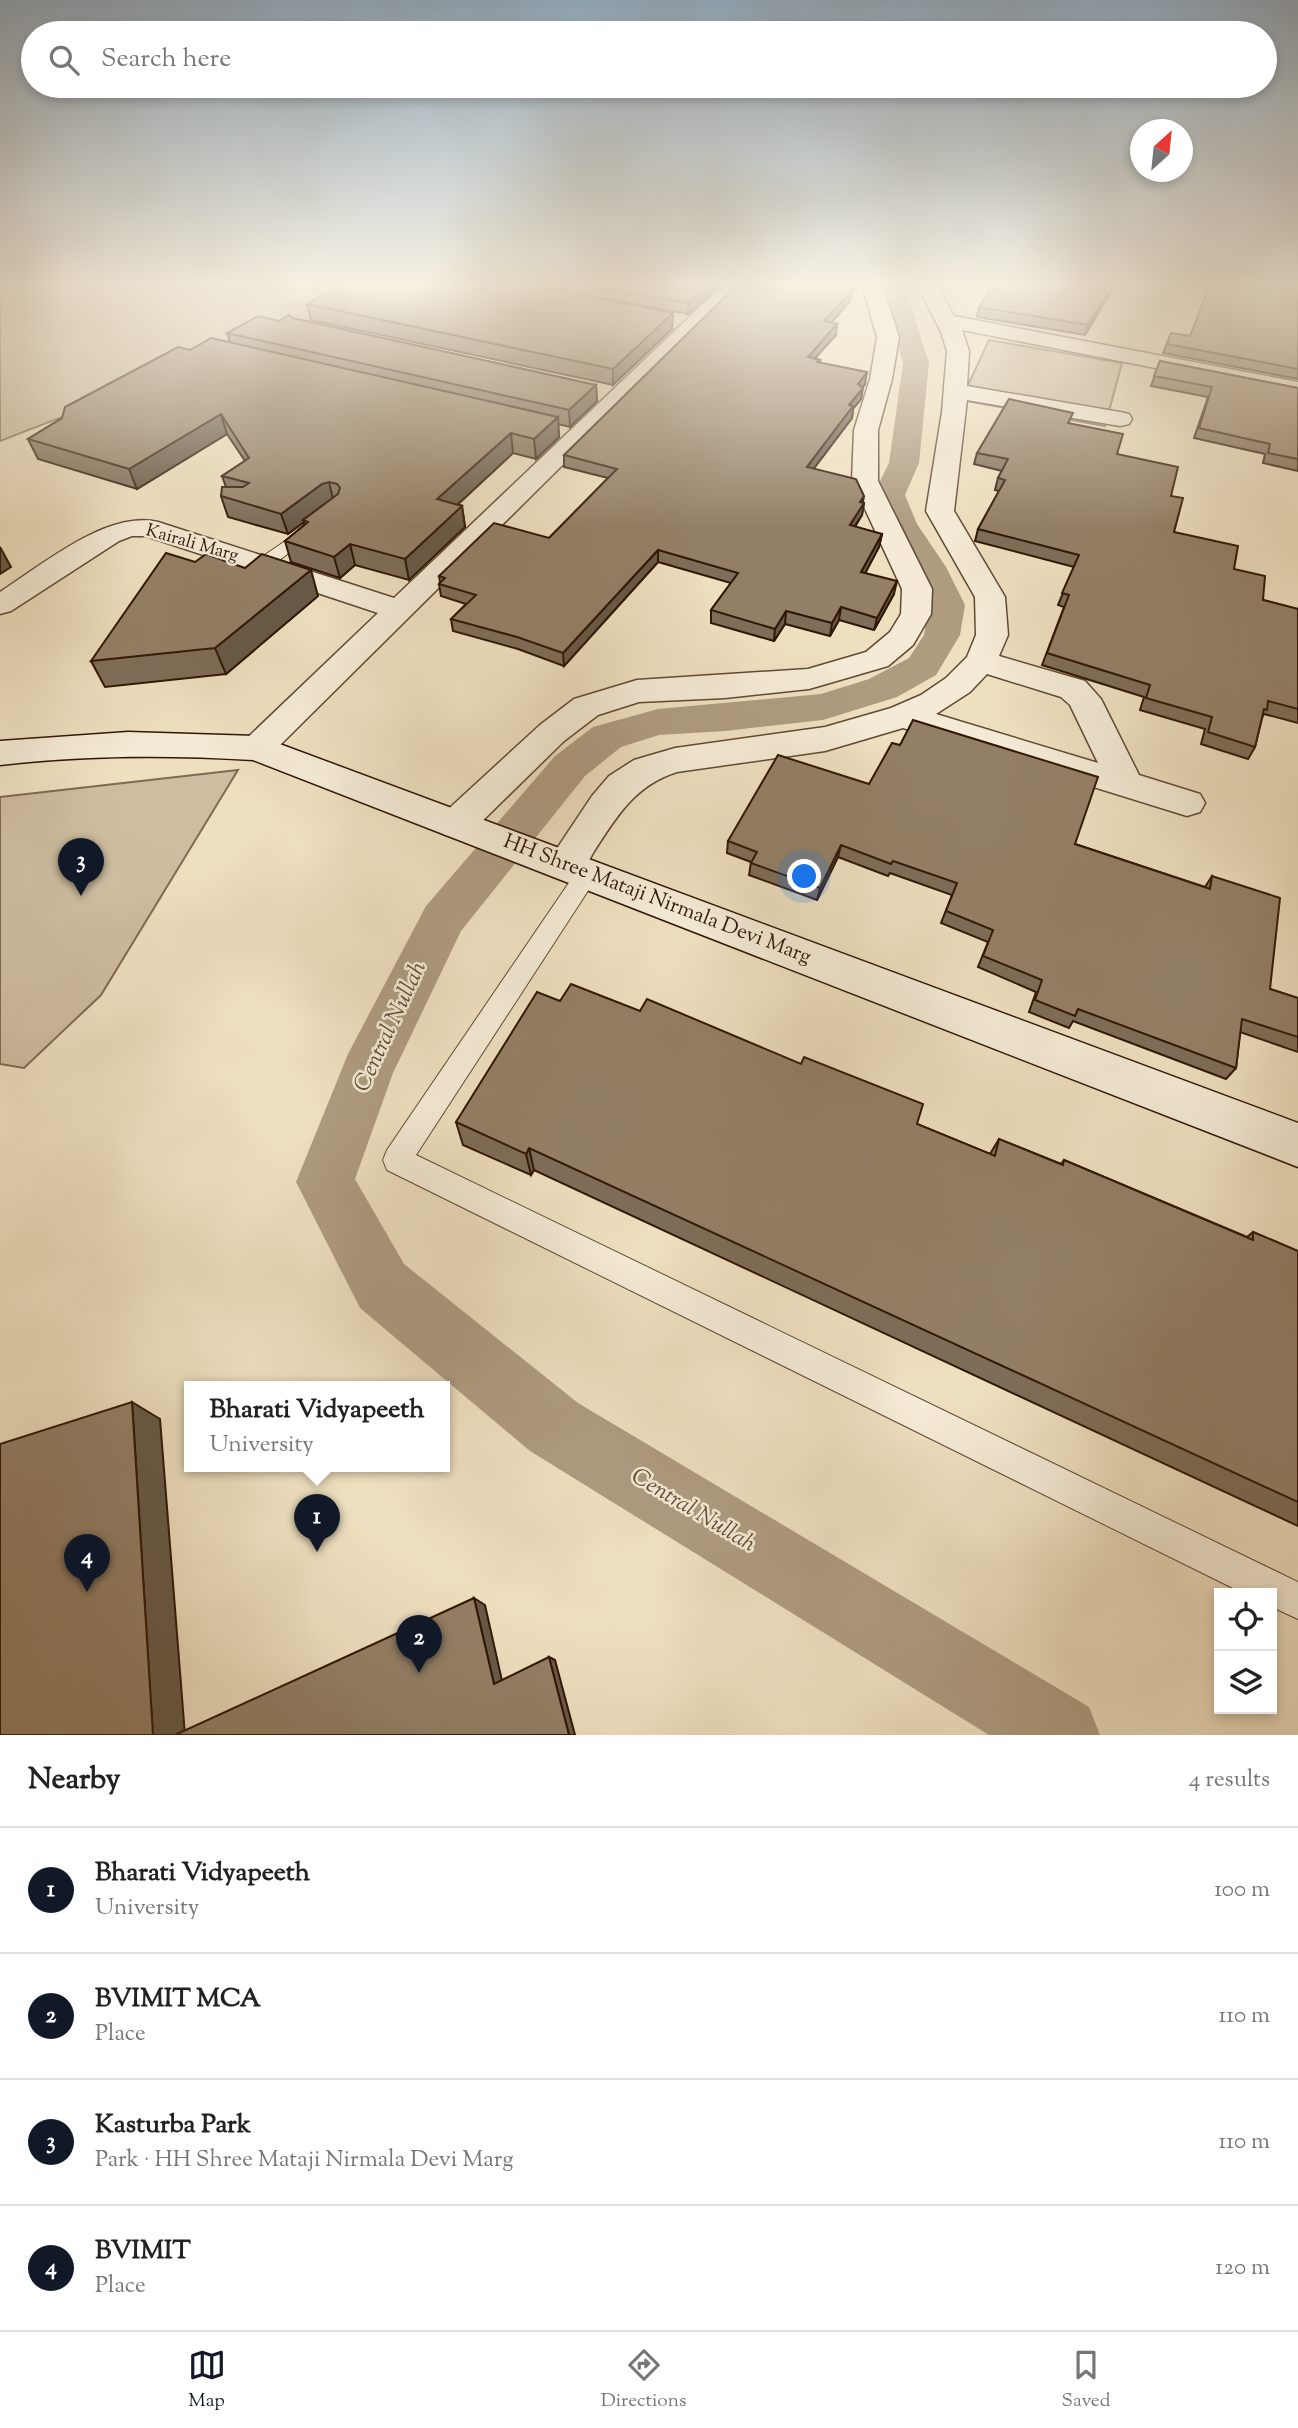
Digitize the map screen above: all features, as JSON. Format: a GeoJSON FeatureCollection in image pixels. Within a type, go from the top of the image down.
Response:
{"type":"FeatureCollection","features":[{"type":"Feature","properties":{"kind":"street"},"geometry":{"type":"LineString","coordinates":[[257,748],[569,433],[618,396],[643,366]]}},
{"type":"Feature","properties":{"kind":"street"},"geometry":{"type":"LineString","coordinates":[[464,827],[552,733],[586,707],[637,691],[725,687],[809,679],[877,659],[902,638],[916,614],[917,589],[865,481],[866,430],[883,366]]}},
{"type":"Feature","properties":{"kind":"street"},"geometry":{"type":"LineString","coordinates":[[567,866],[605,805],[622,785],[646,769],[675,760],[825,739],[902,716],[933,703],[957,685],[981,661],[992,635],[990,597],[940,511],[957,366]]}},
{"type":"Feature","properties":{"kind":"street"},"geometry":{"type":"LineString","coordinates":[[1182,366],[1298,388]]}},
{"type":"Feature","properties":{"kind":"street"},"geometry":{"type":"LineString","coordinates":[[591,390],[618,396]]}},
{"type":"Feature","properties":{"kind":"street"},"geometry":{"type":"LineString","coordinates":[[956,391],[1120,419]]}},
{"type":"Feature","properties":{"kind":"street","name":"Kairali Marg"},"geometry":{"type":"LineString","coordinates":[[0,605],[109,535],[129,528],[148,528],[397,609]]}},
{"type":"Feature","properties":{"kind":"street"},"geometry":{"type":"LineString","coordinates":[[981,661],[1073,690],[1084,699],[1125,783]]}},
{"type":"Feature","properties":{"kind":"street"},"geometry":{"type":"LineString","coordinates":[[902,716],[1187,803]]}},
{"type":"Feature","properties":{"kind":"street","name":"HH Shree Mataji Nirmala Devi Marg"},"geometry":{"type":"LineString","coordinates":[[0,753],[142,742],[257,748],[1298,1145]]}},
{"type":"Feature","properties":{"kind":"lane"},"geometry":{"type":"LineString","coordinates":[[262,565],[324,518]]}},
{"type":"Feature","properties":{"kind":"lane"},"geometry":{"type":"LineString","coordinates":[[567,866],[397,1160],[1298,1601]]}},
{"type":"Feature","properties":{"kind":"shaded area"},"geometry":{"type":"Polygon","coordinates":[[[0,366],[194,366],[0,441],[0,366]]]}},
{"type":"Feature","properties":{"kind":"shaded area"},"geometry":{"type":"Polygon","coordinates":[[[977,366],[1121,366],[1105,426],[961,400],[977,366]]]}},
{"type":"Feature","properties":{"kind":"shaded area"},"geometry":{"type":"Polygon","coordinates":[[[238,770],[101,995],[24,1068],[0,1064],[0,797],[238,770]]]}},
{"type":"Feature","properties":{"kind":"building"},"geometry":{"type":"Polygon","coordinates":[[[142,366],[334,366],[558,417],[534,439],[511,433],[437,499],[462,506],[405,559],[350,544],[334,557],[285,541],[308,522],[303,520],[338,494],[340,488],[337,484],[322,484],[281,514],[221,496],[222,487],[243,487],[249,483],[222,476],[249,458],[221,414],[129,469],[28,439],[62,418],[65,407],[142,366]]]}},
{"type":"Feature","properties":{"kind":"building"},"geometry":{"type":"Polygon","coordinates":[[[373,366],[510,366],[596,385],[569,410],[373,366]]]}},
{"type":"Feature","properties":{"kind":"building"},"geometry":{"type":"Polygon","coordinates":[[[655,366],[837,366],[867,372],[858,384],[863,388],[849,405],[853,406],[807,467],[856,479],[864,496],[860,502],[864,503],[850,525],[882,534],[861,572],[897,581],[877,618],[841,607],[832,623],[786,611],[775,629],[711,610],[738,573],[658,550],[563,653],[451,619],[476,595],[439,584],[445,578],[439,576],[494,523],[549,538],[617,469],[564,455],[655,366]]]}},
{"type":"Feature","properties":{"kind":"building"},"geometry":{"type":"Polygon","coordinates":[[[1158,366],[1185,366],[1298,388],[1298,459],[1268,453],[1270,444],[1199,428],[1212,387],[1154,376],[1158,366]]]}},
{"type":"Feature","properties":{"kind":"building"},"geometry":{"type":"Polygon","coordinates":[[[1009,399],[1073,413],[1068,423],[1123,434],[1117,454],[1178,467],[1171,496],[1183,498],[1174,532],[1238,546],[1234,569],[1265,576],[1263,600],[1298,609],[1298,709],[1268,701],[1255,747],[1208,732],[1212,717],[1146,698],[1150,685],[1047,653],[1069,595],[1062,593],[1079,555],[978,529],[1005,480],[998,478],[1008,459],[977,453],[1009,399]]]}},
{"type":"Feature","properties":{"kind":"building"},"geometry":{"type":"Polygon","coordinates":[[[166,553],[195,562],[206,554],[245,568],[262,554],[311,570],[215,648],[91,661],[166,553]]]}},
{"type":"Feature","properties":{"kind":"building"},"geometry":{"type":"Polygon","coordinates":[[[913,720],[1098,777],[1075,844],[1210,889],[1212,876],[1280,898],[1270,989],[1298,998],[1298,1037],[1242,1019],[1236,1068],[1078,1009],[1075,1016],[1035,1000],[1042,980],[983,956],[993,930],[946,911],[957,883],[893,861],[891,864],[841,845],[820,888],[751,863],[757,852],[728,841],[778,755],[869,784],[892,743],[900,745],[913,720]]]}},
{"type":"Feature","properties":{"kind":"building"},"geometry":{"type":"Polygon","coordinates":[[[571,984],[640,1011],[647,999],[801,1064],[804,1057],[923,1104],[917,1124],[995,1156],[999,1139],[1063,1165],[1064,1160],[1253,1240],[1253,1232],[1298,1251],[1298,1502],[529,1148],[526,1154],[456,1122],[537,992],[560,1001],[571,984]]]}},
{"type":"Feature","properties":{"kind":"building"},"geometry":{"type":"Polygon","coordinates":[[[132,1402],[153,1735],[0,1735],[0,1444],[132,1402]]]}},
{"type":"Feature","properties":{"kind":"building"},"geometry":{"type":"Polygon","coordinates":[[[474,1598],[494,1684],[549,1657],[569,1735],[175,1735],[474,1598]]]}},
{"type":"Feature","properties":{"kind":"waterway","name":"Central Nullah"},"geometry":{"type":"LineString","coordinates":[[916,366],[904,463],[889,495],[901,524],[929,567],[947,605],[942,635],[923,666],[883,688],[823,707],[658,722],[607,737],[570,766],[443,919],[367,1071],[325,1182],[382,1286],[554,1427],[1061,1735]]}},
{"type":"Feature","properties":{"kind":"place","name":"Kasturba Park"},"geometry":{"type":"Point","coordinates":[81,896]}},
{"type":"Feature","properties":{"kind":"place","name":"Bharati Vidyapeeth"},"geometry":{"type":"Point","coordinates":[317,1552]}},
{"type":"Feature","properties":{"kind":"place","name":"BVIMIT"},"geometry":{"type":"Point","coordinates":[87,1592]}},
{"type":"Feature","properties":{"kind":"place","name":"BVIMIT MCA"},"geometry":{"type":"Point","coordinates":[419,1673]}}]}
